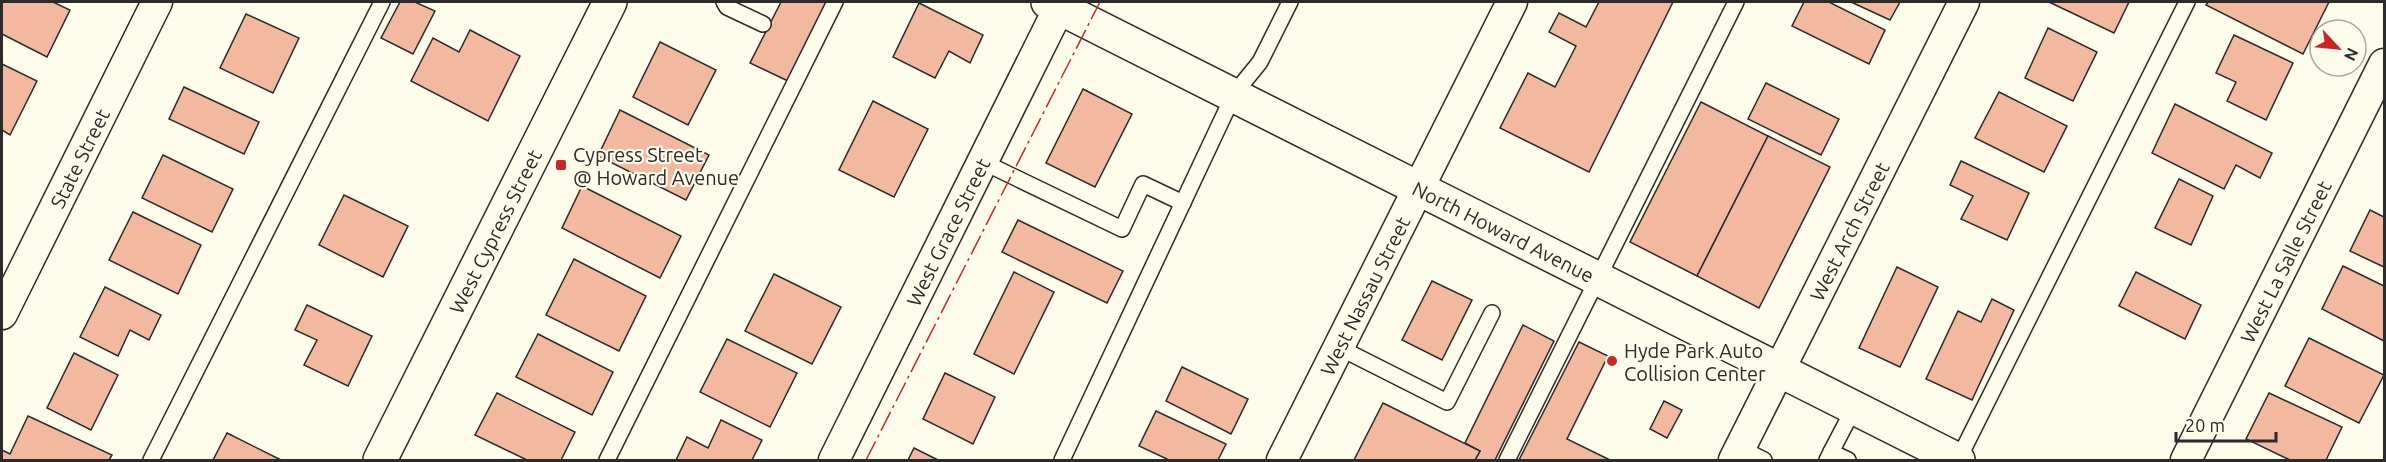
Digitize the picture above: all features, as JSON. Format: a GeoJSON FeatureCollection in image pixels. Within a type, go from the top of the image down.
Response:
{"type":"FeatureCollection","features":[{"type":"Feature","properties":{"kind":"main road","name":"West Cypress Street"},"geometry":{"type":"LineString","coordinates":[[380,460],[610,2]]}},
{"type":"Feature","properties":{"kind":"main road","name":"North Howard Avenue"},"geometry":{"type":"LineString","coordinates":[[1056,3],[1854,408],[1920,447],[1958,460]]}},
{"type":"Feature","properties":{"kind":"street","name":"State Street"},"geometry":{"type":"LineString","coordinates":[[2,314],[157,2]]}},
{"type":"Feature","properties":{"kind":"street","name":"West Nassau Street"},"geometry":{"type":"LineString","coordinates":[[1282,460],[1512,2]]}},
{"type":"Feature","properties":{"kind":"street","name":"West Arch Street"},"geometry":{"type":"LineString","coordinates":[[1746,456],[1779,371],[1964,2]]}},
{"type":"Feature","properties":{"kind":"street","name":"West Grace Street"},"geometry":{"type":"LineString","coordinates":[[834,460],[983,162],[1056,3]]}},
{"type":"Feature","properties":{"kind":"street","name":"West La Salle Street"},"geometry":{"type":"LineString","coordinates":[[2186,460],[2385,64]]}},
{"type":"Feature","properties":{"kind":"lane"},"geometry":{"type":"LineString","coordinates":[[151,460],[382,2]]}},
{"type":"Feature","properties":{"kind":"lane"},"geometry":{"type":"LineString","coordinates":[[724,2],[728,7],[763,24]]}},
{"type":"Feature","properties":{"kind":"lane"},"geometry":{"type":"LineString","coordinates":[[608,460],[835,2]]}},
{"type":"Feature","properties":{"kind":"lane"},"geometry":{"type":"LineString","coordinates":[[1062,460],[1234,94],[1260,62],[1290,2]]}},
{"type":"Feature","properties":{"kind":"lane"},"geometry":{"type":"LineString","coordinates":[[1507,460],[1736,2]]}},
{"type":"Feature","properties":{"kind":"lane"},"geometry":{"type":"LineString","coordinates":[[1958,460],[2187,2]]}},
{"type":"Feature","properties":{"kind":"lane"},"geometry":{"type":"LineString","coordinates":[[983,162],[1122,229],[1143,184],[1183,202]]}},
{"type":"Feature","properties":{"kind":"lane"},"geometry":{"type":"LineString","coordinates":[[1338,347],[1447,402],[1492,313]]}},
{"type":"Feature","properties":{"kind":"lane"},"geometry":{"type":"LineString","coordinates":[[1848,460],[1829,456],[1854,408]]}},
{"type":"Feature","properties":{"kind":"building"},"geometry":{"type":"Polygon","coordinates":[[[2,2],[53,2],[70,10],[47,57],[2,34],[2,2]]]}},
{"type":"Feature","properties":{"kind":"building"},"geometry":{"type":"Polygon","coordinates":[[[400,2],[415,2],[435,11],[413,54],[381,38],[400,2]]]}},
{"type":"Feature","properties":{"kind":"building"},"geometry":{"type":"Polygon","coordinates":[[[781,2],[831,2],[790,82],[750,63],[781,2]]]}},
{"type":"Feature","properties":{"kind":"building"},"geometry":{"type":"Polygon","coordinates":[[[1599,2],[1673,2],[1589,172],[1500,128],[1528,73],[1555,87],[1576,46],[1549,32],[1559,13],[1586,27],[1599,2]]]}},
{"type":"Feature","properties":{"kind":"building"},"geometry":{"type":"Polygon","coordinates":[[[1804,2],[1829,2],[1885,30],[1869,64],[1792,26],[1804,2]]]}},
{"type":"Feature","properties":{"kind":"building"},"geometry":{"type":"Polygon","coordinates":[[[1851,2],[1900,2],[1890,20],[1851,2]]]}},
{"type":"Feature","properties":{"kind":"building"},"geometry":{"type":"Polygon","coordinates":[[[2049,2],[2129,2],[2114,33],[2049,2]]]}},
{"type":"Feature","properties":{"kind":"building"},"geometry":{"type":"Polygon","coordinates":[[[2208,2],[2329,2],[2321,18],[2308,18],[2308,44],[2303,54],[2206,5],[2208,2]]]}},
{"type":"Feature","properties":{"kind":"building"},"geometry":{"type":"Polygon","coordinates":[[[919,3],[983,35],[970,63],[949,51],[935,78],[893,57],[919,3]]]}},
{"type":"Feature","properties":{"kind":"building"},"geometry":{"type":"Polygon","coordinates":[[[246,14],[299,38],[273,93],[220,68],[246,14]]]}},
{"type":"Feature","properties":{"kind":"building"},"geometry":{"type":"Polygon","coordinates":[[[2048,28],[2097,52],[2073,101],[2025,78],[2048,28]]]}},
{"type":"Feature","properties":{"kind":"building"},"geometry":{"type":"Polygon","coordinates":[[[470,30],[520,56],[488,121],[411,81],[433,38],[459,52],[470,30]]]}},
{"type":"Feature","properties":{"kind":"building"},"geometry":{"type":"Polygon","coordinates":[[[2234,35],[2293,63],[2266,120],[2227,101],[2236,82],[2216,73],[2234,35]]]}},
{"type":"Feature","properties":{"kind":"building"},"geometry":{"type":"Polygon","coordinates":[[[660,42],[716,70],[688,125],[633,97],[660,42]]]}},
{"type":"Feature","properties":{"kind":"building"},"geometry":{"type":"Polygon","coordinates":[[[2,64],[37,81],[10,135],[2,130],[2,64]]]}},
{"type":"Feature","properties":{"kind":"building"},"geometry":{"type":"Polygon","coordinates":[[[1766,83],[1839,119],[1821,155],[1748,119],[1766,83]]]}},
{"type":"Feature","properties":{"kind":"building"},"geometry":{"type":"Polygon","coordinates":[[[184,87],[259,122],[244,154],[169,119],[184,87]]]}},
{"type":"Feature","properties":{"kind":"building"},"geometry":{"type":"Polygon","coordinates":[[[1083,89],[1132,114],[1095,187],[1046,163],[1083,89]]]}},
{"type":"Feature","properties":{"kind":"building"},"geometry":{"type":"Polygon","coordinates":[[[1999,92],[2067,126],[2044,172],[1975,138],[1999,92]]]}},
{"type":"Feature","properties":{"kind":"building"},"geometry":{"type":"Polygon","coordinates":[[[873,101],[928,129],[894,197],[839,170],[873,101]]]}},
{"type":"Feature","properties":{"kind":"building"},"geometry":{"type":"Polygon","coordinates":[[[1701,102],[1768,136],[1697,276],[1630,242],[1701,102]]]}},
{"type":"Feature","properties":{"kind":"building"},"geometry":{"type":"Polygon","coordinates":[[[2175,104],[2272,153],[2260,178],[2236,165],[2224,189],[2152,153],[2175,104]]]}},
{"type":"Feature","properties":{"kind":"building"},"geometry":{"type":"Polygon","coordinates":[[[620,110],[709,155],[686,200],[598,156],[620,110]]]}},
{"type":"Feature","properties":{"kind":"building"},"geometry":{"type":"Polygon","coordinates":[[[1768,136],[1830,167],[1759,308],[1697,276],[1768,136]]]}},
{"type":"Feature","properties":{"kind":"building"},"geometry":{"type":"Polygon","coordinates":[[[163,155],[233,189],[212,232],[142,198],[163,155]]]}},
{"type":"Feature","properties":{"kind":"building"},"geometry":{"type":"Polygon","coordinates":[[[1961,161],[2029,193],[2007,240],[1961,219],[1973,196],[1950,185],[1961,161]]]}},
{"type":"Feature","properties":{"kind":"building"},"geometry":{"type":"Polygon","coordinates":[[[2179,179],[2213,196],[2191,245],[2155,228],[2179,179]]]}},
{"type":"Feature","properties":{"kind":"building"},"geometry":{"type":"Polygon","coordinates":[[[582,186],[681,236],[660,278],[562,228],[582,186]]]}},
{"type":"Feature","properties":{"kind":"building"},"geometry":{"type":"Polygon","coordinates":[[[344,195],[408,226],[383,277],[319,245],[344,195]]]}},
{"type":"Feature","properties":{"kind":"building"},"geometry":{"type":"Polygon","coordinates":[[[2370,210],[2384,217],[2384,267],[2350,251],[2370,210]]]}},
{"type":"Feature","properties":{"kind":"building"},"geometry":{"type":"Polygon","coordinates":[[[133,212],[201,245],[178,294],[109,260],[133,212]]]}},
{"type":"Feature","properties":{"kind":"building"},"geometry":{"type":"Polygon","coordinates":[[[1018,220],[1123,271],[1107,303],[1002,252],[1018,220]]]}},
{"type":"Feature","properties":{"kind":"building"},"geometry":{"type":"Polygon","coordinates":[[[574,259],[646,296],[619,351],[546,315],[574,259]]]}},
{"type":"Feature","properties":{"kind":"building"},"geometry":{"type":"Polygon","coordinates":[[[2343,266],[2384,286],[2384,341],[2322,309],[2343,266]]]}},
{"type":"Feature","properties":{"kind":"building"},"geometry":{"type":"Polygon","coordinates":[[[1897,267],[1938,287],[1900,367],[1859,348],[1897,267]]]}},
{"type":"Feature","properties":{"kind":"building"},"geometry":{"type":"Polygon","coordinates":[[[1014,272],[1054,292],[1014,374],[974,354],[1014,272]]]}},
{"type":"Feature","properties":{"kind":"building"},"geometry":{"type":"Polygon","coordinates":[[[2136,272],[2201,305],[2185,339],[2119,306],[2136,272]]]}},
{"type":"Feature","properties":{"kind":"building"},"geometry":{"type":"Polygon","coordinates":[[[774,274],[841,307],[812,364],[745,331],[774,274]]]}},
{"type":"Feature","properties":{"kind":"building"},"geometry":{"type":"Polygon","coordinates":[[[1432,281],[1472,300],[1442,360],[1402,340],[1432,281]]]}},
{"type":"Feature","properties":{"kind":"building"},"geometry":{"type":"Polygon","coordinates":[[[105,287],[161,315],[149,340],[130,330],[118,356],[80,337],[105,287]]]}},
{"type":"Feature","properties":{"kind":"building"},"geometry":{"type":"Polygon","coordinates":[[[1992,299],[2014,310],[1972,400],[1926,379],[1958,311],[1981,322],[1992,299]]]}},
{"type":"Feature","properties":{"kind":"building"},"geometry":{"type":"Polygon","coordinates":[[[307,305],[372,336],[348,386],[304,365],[317,340],[295,330],[307,305]]]}},
{"type":"Feature","properties":{"kind":"building"},"geometry":{"type":"Polygon","coordinates":[[[1523,325],[1554,341],[1495,460],[1475,460],[1480,451],[1465,443],[1523,325]]]}},
{"type":"Feature","properties":{"kind":"building"},"geometry":{"type":"Polygon","coordinates":[[[538,334],[613,372],[592,415],[516,377],[538,334]]]}},
{"type":"Feature","properties":{"kind":"building"},"geometry":{"type":"Polygon","coordinates":[[[2309,338],[2384,375],[2359,423],[2285,386],[2309,338]]]}},
{"type":"Feature","properties":{"kind":"building"},"geometry":{"type":"Polygon","coordinates":[[[727,339],[797,373],[770,427],[700,392],[727,339]]]}},
{"type":"Feature","properties":{"kind":"building"},"geometry":{"type":"Polygon","coordinates":[[[1579,342],[1608,356],[1567,439],[1610,460],[1519,460],[1579,342]]]}},
{"type":"Feature","properties":{"kind":"building"},"geometry":{"type":"Polygon","coordinates":[[[74,353],[118,375],[91,430],[47,408],[74,353]]]}},
{"type":"Feature","properties":{"kind":"building"},"geometry":{"type":"Polygon","coordinates":[[[1182,367],[1248,399],[1231,434],[1166,401],[1182,367]]]}},
{"type":"Feature","properties":{"kind":"building"},"geometry":{"type":"Polygon","coordinates":[[[945,373],[995,397],[973,444],[923,419],[945,373]]]}},
{"type":"Feature","properties":{"kind":"building"},"geometry":{"type":"Polygon","coordinates":[[[497,393],[575,432],[561,460],[527,460],[475,435],[497,393]]]}},
{"type":"Feature","properties":{"kind":"building"},"geometry":{"type":"Polygon","coordinates":[[[2269,393],[2342,427],[2326,460],[2290,460],[2246,439],[2269,393]]]}},
{"type":"Feature","properties":{"kind":"building"},"geometry":{"type":"Polygon","coordinates":[[[1664,401],[1682,410],[1667,438],[1650,429],[1664,401]]]}},
{"type":"Feature","properties":{"kind":"building"},"geometry":{"type":"Polygon","coordinates":[[[1383,403],[1480,451],[1475,460],[1354,460],[1383,403]]]}},
{"type":"Feature","properties":{"kind":"building"},"geometry":{"type":"Polygon","coordinates":[[[1156,411],[1226,444],[1218,460],[1169,460],[1139,446],[1156,411]]]}},
{"type":"Feature","properties":{"kind":"building"},"geometry":{"type":"Polygon","coordinates":[[[28,416],[112,455],[109,460],[2,460],[2,450],[10,454],[28,416]]]}},
{"type":"Feature","properties":{"kind":"building"},"geometry":{"type":"Polygon","coordinates":[[[721,420],[762,440],[752,460],[676,460],[687,437],[708,448],[721,420]]]}},
{"type":"Feature","properties":{"kind":"building"},"geometry":{"type":"Polygon","coordinates":[[[227,433],[281,460],[213,460],[227,433]]]}},
{"type":"Feature","properties":{"kind":"building"},"geometry":{"type":"Polygon","coordinates":[[[914,448],[938,460],[908,460],[914,448]]]}},
{"type":"Feature","properties":{"kind":"power"},"geometry":{"type":"LineString","coordinates":[[866,460],[1100,2]]}},
{"type":"Feature","properties":{"kind":"place","name":"Cypress Street @ Howard Avenue"},"geometry":{"type":"Point","coordinates":[561,165]}},
{"type":"Feature","properties":{"kind":"place","name":"Hyde Park Auto Collision Center"},"geometry":{"type":"Point","coordinates":[1612,361]}}]}
